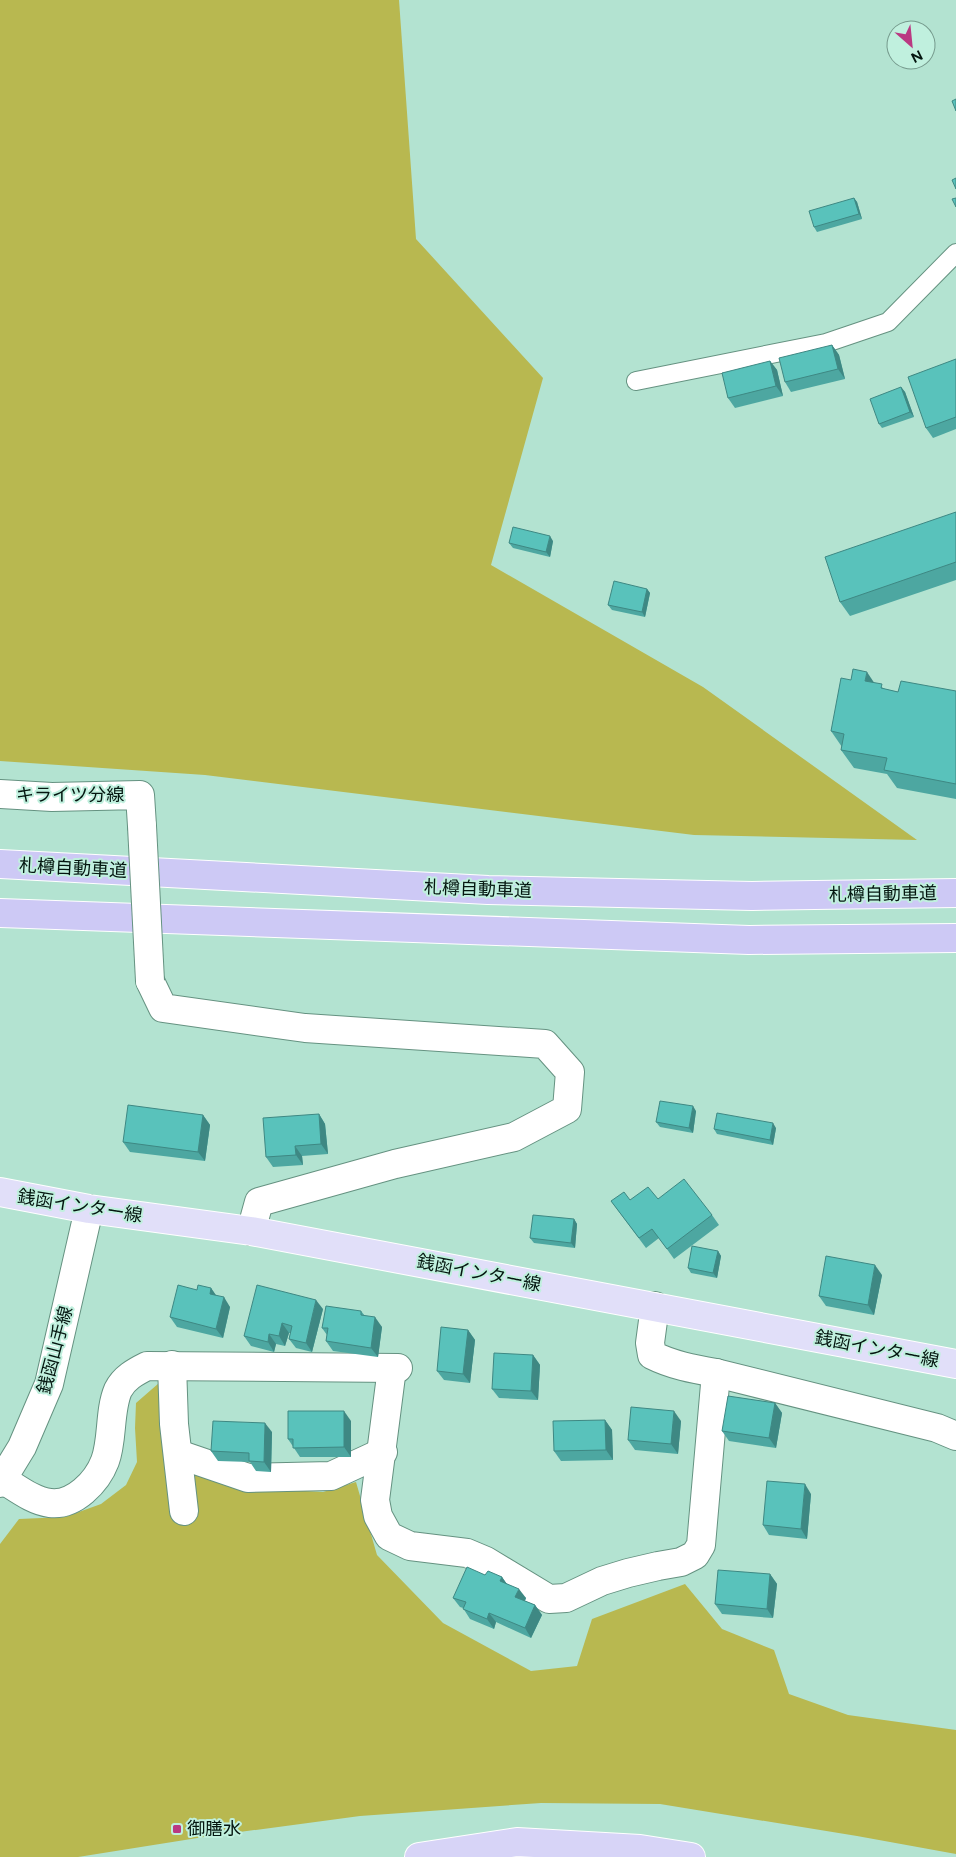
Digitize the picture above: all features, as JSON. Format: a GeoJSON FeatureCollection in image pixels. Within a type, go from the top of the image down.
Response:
{"type":"FeatureCollection","features":[{"type":"Feature","properties":{"kind":"highway","name":"札樽自動車道"},"geometry":{"type":"LineString","coordinates":[[0,864],[488,890],[752,896],[956,892]]}},
{"type":"Feature","properties":{"kind":"highway"},"geometry":{"type":"LineString","coordinates":[[0,913],[749,940],[956,938]]}},
{"type":"Feature","properties":{"kind":"highway"},"geometry":{"type":"LineString","coordinates":[[0,926],[94,915]]}},
{"type":"Feature","properties":{"kind":"highway"},"geometry":{"type":"LineString","coordinates":[[419,1857],[516,1842],[640,1849],[691,1857]]}},
{"type":"Feature","properties":{"kind":"main road","name":"銭函インター線"},"geometry":{"type":"LineString","coordinates":[[0,1192],[89,1209],[251,1231],[956,1364]]}},
{"type":"Feature","properties":{"kind":"street","name":"キライツ分線"},"geometry":{"type":"LineString","coordinates":[[0,794],[52,798],[140,795],[150,981],[163,1008],[305,1028],[545,1044],[570,1072],[567,1109],[514,1137],[395,1164],[259,1202],[251,1231]]}},
{"type":"Feature","properties":{"kind":"street","name":"銭函山手線"},"geometry":{"type":"LineString","coordinates":[[1,1481],[22,1447],[49,1384],[89,1209]]}},
{"type":"Feature","properties":{"kind":"street"},"geometry":{"type":"LineString","coordinates":[[655,1306],[650,1343],[652,1355],[663,1360],[937,1428],[956,1436]]}},
{"type":"Feature","properties":{"kind":"street"},"geometry":{"type":"LineString","coordinates":[[172,1365],[174,1424],[184,1511]]}},
{"type":"Feature","properties":{"kind":"street"},"geometry":{"type":"LineString","coordinates":[[1,1481],[32,1497],[51,1503],[69,1500],[82,1492],[93,1481],[105,1461],[118,1391],[124,1381],[134,1372],[147,1366],[395,1368],[375,1500],[378,1516],[389,1536],[410,1546],[467,1553],[486,1561],[549,1599],[566,1598],[602,1581],[681,1562],[695,1555],[700,1544],[716,1373]]}},
{"type":"Feature","properties":{"kind":"street"},"geometry":{"type":"LineString","coordinates":[[178,1454],[248,1478],[331,1476],[382,1452]]}},
{"type":"Feature","properties":{"kind":"lane"},"geometry":{"type":"LineString","coordinates":[[636,381],[826,343],[888,322],[956,254]]}},
{"type":"Feature","properties":{"kind":"shaded area"},"geometry":{"type":"Polygon","coordinates":[[[0,0],[399,0],[416,239],[543,378],[491,565],[703,687],[917,840],[694,835],[205,775],[0,761],[0,0]]]}},
{"type":"Feature","properties":{"kind":"shaded area"},"geometry":{"type":"Polygon","coordinates":[[[159,1383],[166,1466],[253,1488],[323,1492],[356,1482],[377,1555],[443,1623],[531,1671],[577,1666],[592,1619],[685,1584],[722,1629],[774,1650],[789,1694],[848,1715],[956,1730],[956,1854],[660,1804],[541,1803],[360,1816],[210,1836],[78,1857],[0,1857],[0,1544],[19,1519],[65,1517],[101,1504],[126,1485],[137,1462],[136,1403],[159,1383]]]}},
{"type":"Feature","properties":{"kind":"building"},"geometry":{"type":"Polygon","coordinates":[[[956,99],[956,111],[952,101],[956,99]]]}},
{"type":"Feature","properties":{"kind":"building"},"geometry":{"type":"Polygon","coordinates":[[[956,178],[956,189],[952,180],[956,178]]]}},
{"type":"Feature","properties":{"kind":"building"},"geometry":{"type":"Polygon","coordinates":[[[854,198],[859,214],[814,227],[809,211],[854,198]]]}},
{"type":"Feature","properties":{"kind":"building"},"geometry":{"type":"Polygon","coordinates":[[[956,198],[956,207],[952,199],[956,198]]]}},
{"type":"Feature","properties":{"kind":"building"},"geometry":{"type":"Polygon","coordinates":[[[832,345],[838,369],[785,382],[779,358],[832,345]]]}},
{"type":"Feature","properties":{"kind":"building"},"geometry":{"type":"Polygon","coordinates":[[[956,359],[956,417],[926,428],[908,377],[956,359]]]}},
{"type":"Feature","properties":{"kind":"building"},"geometry":{"type":"Polygon","coordinates":[[[770,361],[776,386],[728,398],[722,373],[770,361]]]}},
{"type":"Feature","properties":{"kind":"building"},"geometry":{"type":"Polygon","coordinates":[[[901,387],[910,412],[879,424],[870,399],[901,387]]]}},
{"type":"Feature","properties":{"kind":"building"},"geometry":{"type":"Polygon","coordinates":[[[956,512],[956,562],[840,602],[825,557],[956,512]]]}},
{"type":"Feature","properties":{"kind":"building"},"geometry":{"type":"Polygon","coordinates":[[[513,527],[550,536],[546,552],[509,543],[513,527]]]}},
{"type":"Feature","properties":{"kind":"building"},"geometry":{"type":"Polygon","coordinates":[[[614,581],[647,589],[642,612],[608,605],[614,581]]]}},
{"type":"Feature","properties":{"kind":"building"},"geometry":{"type":"Polygon","coordinates":[[[853,669],[867,672],[865,681],[882,684],[881,688],[898,692],[901,681],[956,691],[956,784],[884,770],[887,758],[841,750],[844,734],[831,731],[841,678],[851,680],[853,669]]]}},
{"type":"Feature","properties":{"kind":"building"},"geometry":{"type":"Polygon","coordinates":[[[660,1101],[693,1106],[689,1128],[656,1122],[660,1101]]]}},
{"type":"Feature","properties":{"kind":"building"},"geometry":{"type":"Polygon","coordinates":[[[128,1105],[203,1115],[198,1152],[123,1142],[128,1105]]]}},
{"type":"Feature","properties":{"kind":"building"},"geometry":{"type":"Polygon","coordinates":[[[717,1113],[773,1123],[770,1140],[714,1129],[717,1113]]]}},
{"type":"Feature","properties":{"kind":"building"},"geometry":{"type":"Polygon","coordinates":[[[319,1114],[321,1144],[295,1146],[296,1155],[266,1157],[263,1118],[319,1114]]]}},
{"type":"Feature","properties":{"kind":"building"},"geometry":{"type":"Polygon","coordinates":[[[684,1179],[712,1215],[667,1249],[652,1229],[639,1238],[611,1201],[624,1192],[630,1200],[648,1187],[658,1199],[684,1179]]]}},
{"type":"Feature","properties":{"kind":"building"},"geometry":{"type":"Polygon","coordinates":[[[533,1215],[574,1219],[571,1243],[530,1238],[533,1215]]]}},
{"type":"Feature","properties":{"kind":"building"},"geometry":{"type":"Polygon","coordinates":[[[692,1246],[718,1251],[713,1273],[688,1268],[692,1246]]]}},
{"type":"Feature","properties":{"kind":"building"},"geometry":{"type":"Polygon","coordinates":[[[826,1256],[875,1265],[868,1305],[819,1296],[826,1256]]]}},
{"type":"Feature","properties":{"kind":"building"},"geometry":{"type":"Polygon","coordinates":[[[178,1285],[197,1290],[198,1285],[211,1288],[210,1294],[224,1297],[216,1329],[170,1317],[178,1285]]]}},
{"type":"Feature","properties":{"kind":"building"},"geometry":{"type":"Polygon","coordinates":[[[257,1285],[316,1300],[306,1343],[289,1339],[292,1326],[282,1323],[279,1336],[269,1334],[268,1342],[244,1336],[257,1285]]]}},
{"type":"Feature","properties":{"kind":"building"},"geometry":{"type":"Polygon","coordinates":[[[326,1306],[361,1311],[361,1315],[375,1317],[371,1348],[326,1341],[328,1328],[322,1328],[326,1306]]]}},
{"type":"Feature","properties":{"kind":"building"},"geometry":{"type":"Polygon","coordinates":[[[441,1327],[468,1330],[463,1374],[437,1371],[441,1327]]]}},
{"type":"Feature","properties":{"kind":"building"},"geometry":{"type":"Polygon","coordinates":[[[494,1353],[533,1355],[531,1391],[492,1389],[494,1353]]]}},
{"type":"Feature","properties":{"kind":"building"},"geometry":{"type":"Polygon","coordinates":[[[728,1396],[775,1403],[769,1438],[722,1431],[728,1396]]]}},
{"type":"Feature","properties":{"kind":"building"},"geometry":{"type":"Polygon","coordinates":[[[631,1407],[674,1411],[671,1444],[628,1440],[631,1407]]]}},
{"type":"Feature","properties":{"kind":"building"},"geometry":{"type":"Polygon","coordinates":[[[288,1411],[344,1411],[344,1447],[293,1448],[293,1439],[288,1439],[288,1411]]]}},
{"type":"Feature","properties":{"kind":"building"},"geometry":{"type":"Polygon","coordinates":[[[605,1420],[606,1450],[554,1451],[553,1421],[605,1420]]]}},
{"type":"Feature","properties":{"kind":"building"},"geometry":{"type":"Polygon","coordinates":[[[213,1421],[265,1423],[264,1462],[249,1461],[249,1453],[211,1451],[213,1421]]]}},
{"type":"Feature","properties":{"kind":"building"},"geometry":{"type":"Polygon","coordinates":[[[767,1481],[805,1484],[801,1529],[763,1525],[767,1481]]]}},
{"type":"Feature","properties":{"kind":"building"},"geometry":{"type":"Polygon","coordinates":[[[467,1567],[485,1575],[488,1571],[502,1577],[500,1581],[519,1589],[515,1597],[535,1605],[525,1628],[489,1613],[487,1619],[463,1609],[466,1602],[453,1598],[467,1567]]]}},
{"type":"Feature","properties":{"kind":"building"},"geometry":{"type":"Polygon","coordinates":[[[718,1570],[770,1574],[767,1609],[715,1604],[718,1570]]]}},
{"type":"Feature","properties":{"kind":"place","name":"御膳水"},"geometry":{"type":"Point","coordinates":[177,1829]}}]}
